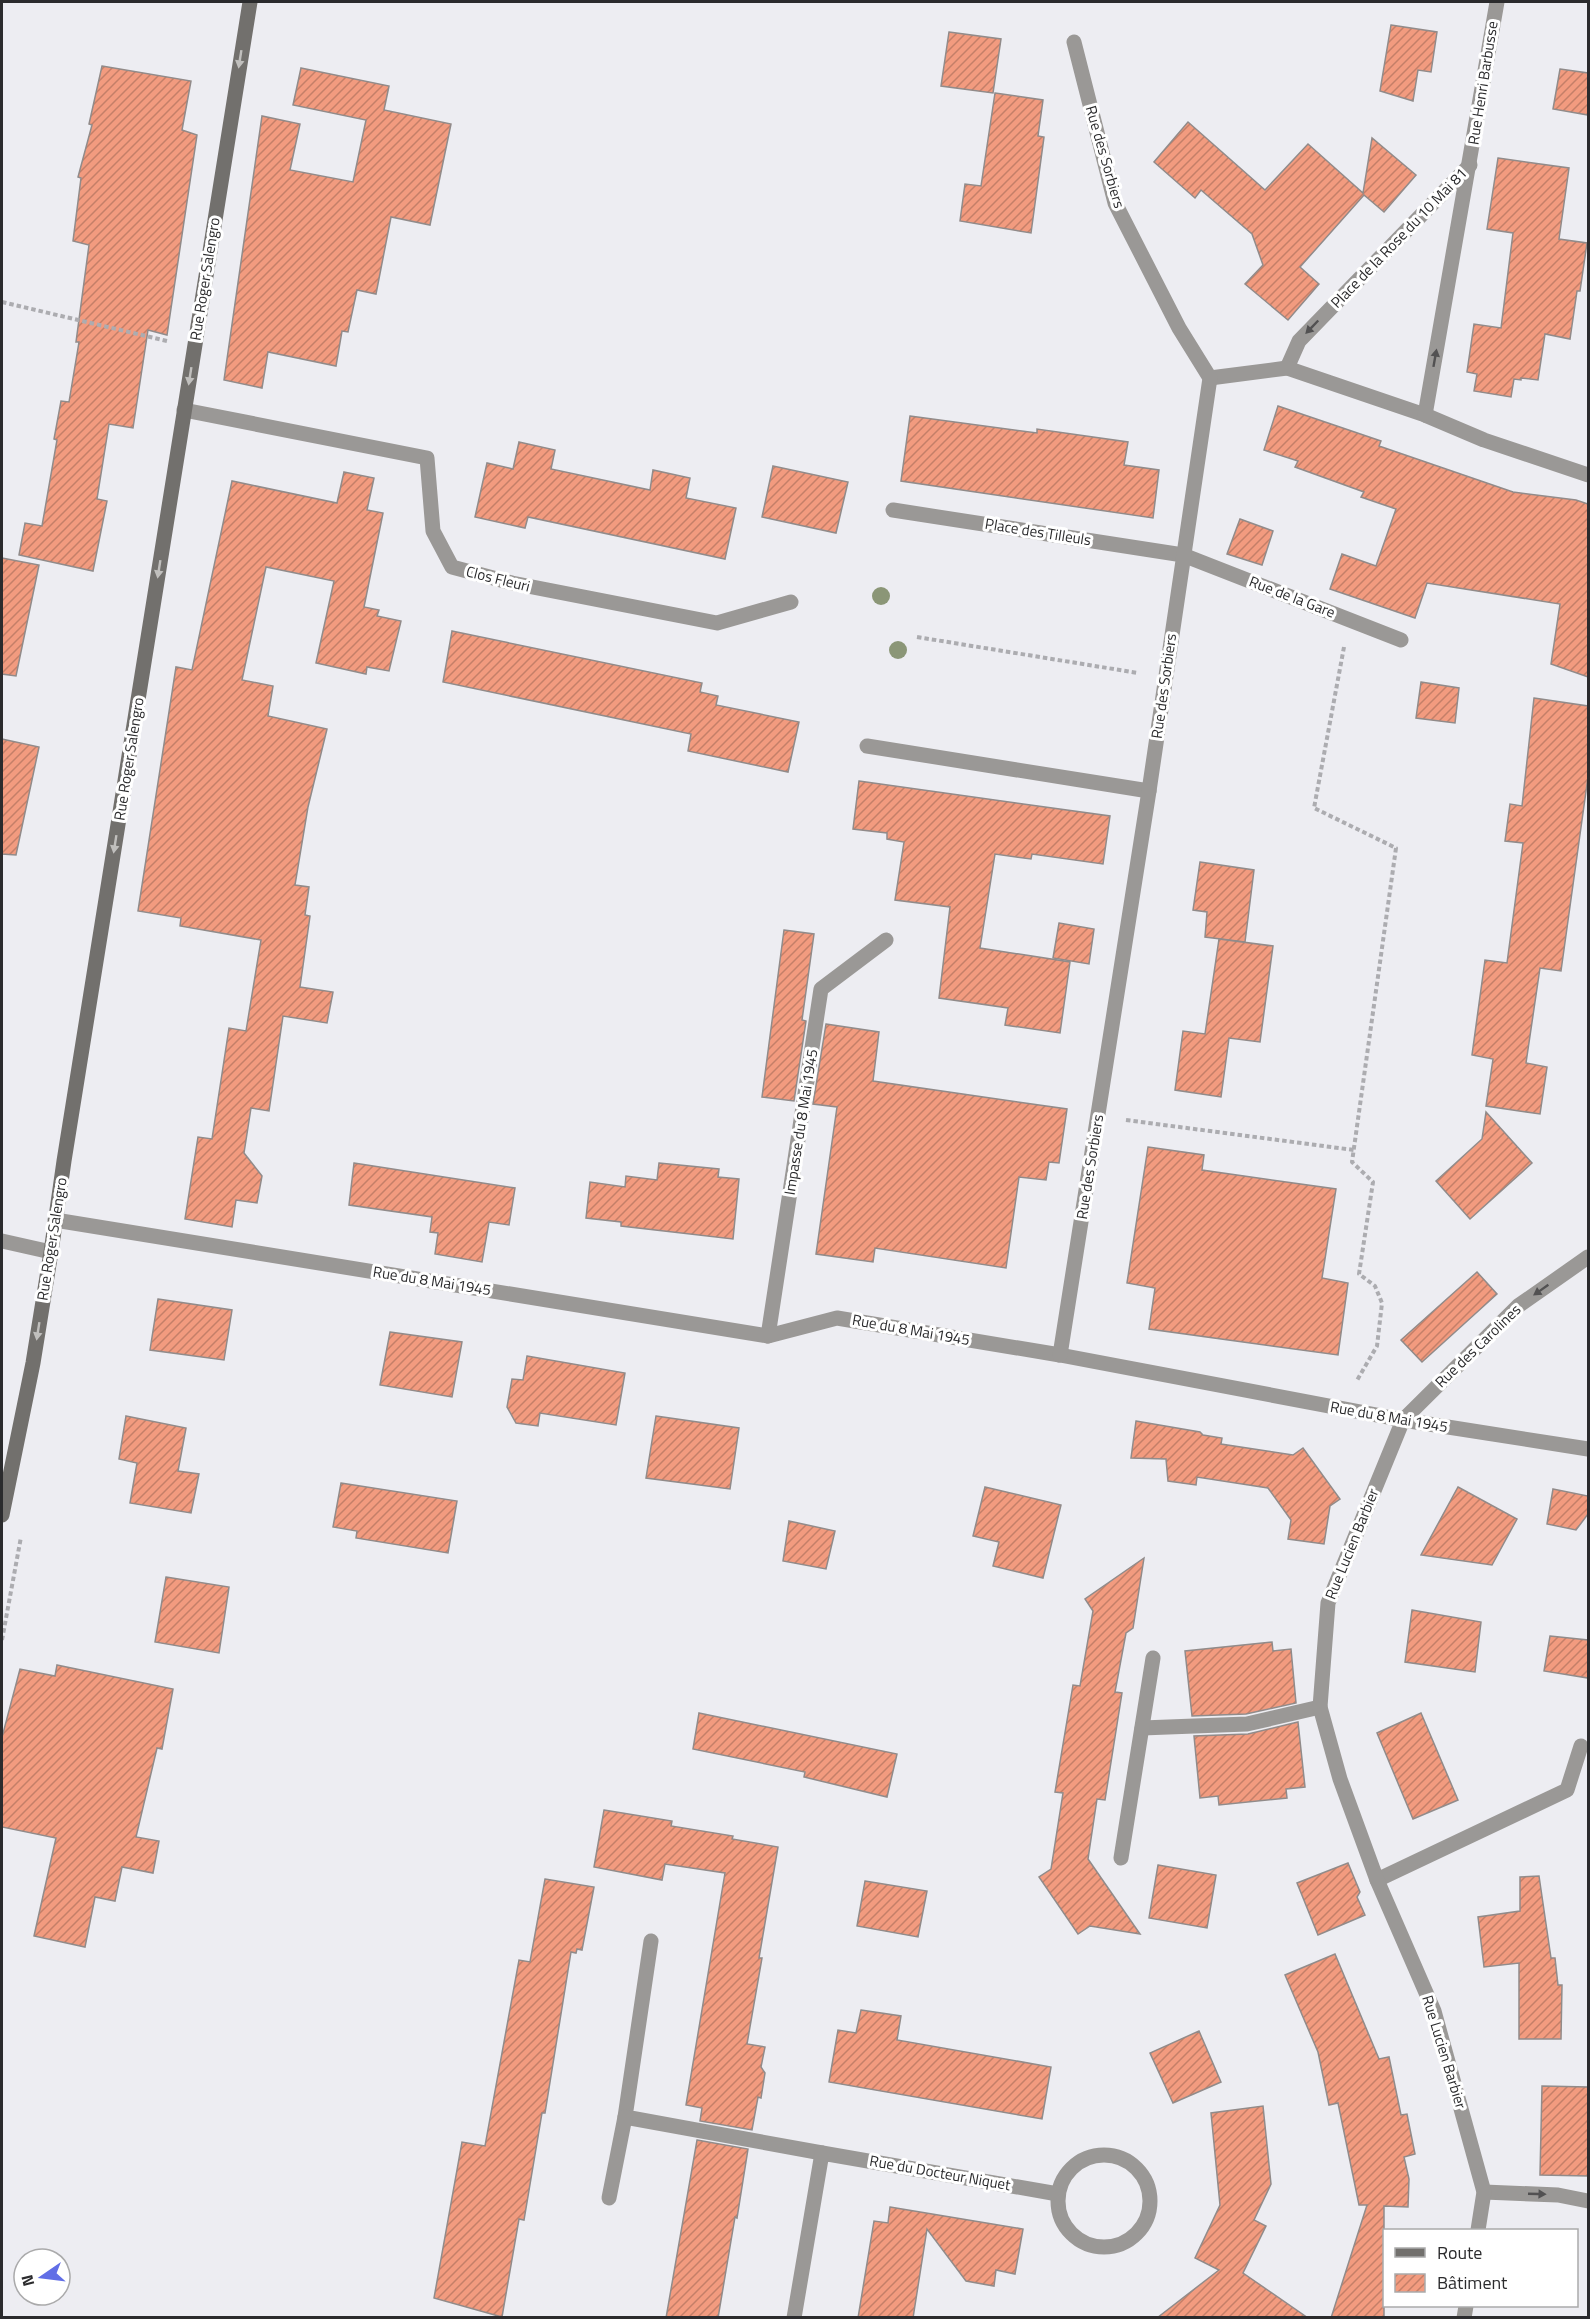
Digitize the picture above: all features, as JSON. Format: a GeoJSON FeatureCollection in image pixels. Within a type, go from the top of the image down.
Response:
{"type":"FeatureCollection","features":[{"type":"Feature","properties":{"kind":"street","name":"Rue Roger Salengro"},"geometry":{"type":"LineString","coordinates":[[2,1515],[33,1363],[250,2]]}},
{"type":"Feature","properties":{"kind":"street","name":"Rue Henri Barbusse"},"geometry":{"type":"LineString","coordinates":[[1470,165],[1497,2]]}},
{"type":"Feature","properties":{"kind":"street","name":"Rue des Sorbiers"},"geometry":{"type":"LineString","coordinates":[[1060,1355],[1149,791],[1210,378],[1179,328],[1115,203],[1074,42]]}},
{"type":"Feature","properties":{"kind":"street","name":"Place de la Rose du 10 Mai 81"},"geometry":{"type":"LineString","coordinates":[[1287,368],[1299,341],[1470,165]]}},
{"type":"Feature","properties":{"kind":"street","name":"Place de la Rose du 10 Mai 81"},"geometry":{"type":"LineString","coordinates":[[1425,415],[1470,165]]}},
{"type":"Feature","properties":{"kind":"street"},"geometry":{"type":"LineString","coordinates":[[1210,378],[1287,368],[1425,415],[1484,440],[1588,475]]}},
{"type":"Feature","properties":{"kind":"street","name":"Clos Fleuri"},"geometry":{"type":"LineString","coordinates":[[184,410],[427,458],[433,531],[452,567],[512,584],[717,623],[791,602]]}},
{"type":"Feature","properties":{"kind":"street","name":"Place des Tilleuls"},"geometry":{"type":"LineString","coordinates":[[893,510],[1183,555]]}},
{"type":"Feature","properties":{"kind":"street","name":"Rue de la Gare"},"geometry":{"type":"LineString","coordinates":[[1183,555],[1401,640]]}},
{"type":"Feature","properties":{"kind":"street"},"geometry":{"type":"LineString","coordinates":[[867,746],[1149,791]]}},
{"type":"Feature","properties":{"kind":"street","name":"Impasse du 8 Mai 1945"},"geometry":{"type":"LineString","coordinates":[[768,1336],[821,989],[886,940]]}},
{"type":"Feature","properties":{"kind":"street","name":"Rue du 8 Mai 1945"},"geometry":{"type":"LineString","coordinates":[[55,1220],[768,1336],[837,1318],[1060,1355],[1403,1420],[1588,1449]]}},
{"type":"Feature","properties":{"kind":"street"},"geometry":{"type":"LineString","coordinates":[[2,1241],[51,1252]]}},
{"type":"Feature","properties":{"kind":"street","name":"Rue des Carolines"},"geometry":{"type":"LineString","coordinates":[[1403,1420],[1518,1306],[1588,1257]]}},
{"type":"Feature","properties":{"kind":"street","name":"Rue Lucien Barbier"},"geometry":{"type":"LineString","coordinates":[[1403,1420],[1328,1604],[1320,1707],[1340,1779],[1377,1880],[1434,2011],[1484,2192],[1478,2229]]}},
{"type":"Feature","properties":{"kind":"street"},"geometry":{"type":"LineString","coordinates":[[1120,1858],[1153,1658]]}},
{"type":"Feature","properties":{"kind":"street"},"geometry":{"type":"LineString","coordinates":[[1142,1728],[1246,1724],[1320,1707]]}},
{"type":"Feature","properties":{"kind":"street"},"geometry":{"type":"LineString","coordinates":[[1377,1880],[1567,1790],[1581,1746]]}},
{"type":"Feature","properties":{"kind":"street"},"geometry":{"type":"LineString","coordinates":[[609,2198],[625,2117],[651,1941]]}},
{"type":"Feature","properties":{"kind":"street","name":"Rue du Docteur Niquet"},"geometry":{"type":"LineString","coordinates":[[625,2117],[1058,2193]]}},
{"type":"Feature","properties":{"kind":"street"},"geometry":{"type":"LineString","coordinates":[[794,2318],[822,2153]]}},
{"type":"Feature","properties":{"kind":"street"},"geometry":{"type":"LineString","coordinates":[[1102,2154],[1110,2155],[1132,2164],[1143,2175],[1149,2190],[1150,2205],[1146,2221],[1138,2233],[1126,2242],[1112,2247],[1098,2247],[1084,2243],[1072,2234],[1063,2222],[1058,2208],[1058,2193],[1063,2178],[1073,2166],[1087,2158],[1102,2154]]}},
{"type":"Feature","properties":{"kind":"street"},"geometry":{"type":"LineString","coordinates":[[1484,2192],[1558,2195],[1588,2201]]}},
{"type":"Feature","properties":{"kind":"path"},"geometry":{"type":"LineString","coordinates":[[2,302],[194,348]]}},
{"type":"Feature","properties":{"kind":"path"},"geometry":{"type":"LineString","coordinates":[[1341,1409],[1377,1346],[1382,1303],[1375,1286],[1359,1274],[1373,1182],[1352,1162],[1396,848],[1314,808],[1349,620]]}},
{"type":"Feature","properties":{"kind":"path"},"geometry":{"type":"LineString","coordinates":[[917,638],[1165,677]]}},
{"type":"Feature","properties":{"kind":"path"},"geometry":{"type":"LineString","coordinates":[[1098,1116],[1354,1150]]}},
{"type":"Feature","properties":{"kind":"building"},"geometry":{"type":"Polygon","coordinates":[[[1391,25],[1437,32],[1431,72],[1418,70],[1413,101],[1380,91],[1391,25]]]}},
{"type":"Feature","properties":{"kind":"building"},"geometry":{"type":"Polygon","coordinates":[[[949,32],[1001,39],[993,93],[941,86],[949,32]]]}},
{"type":"Feature","properties":{"kind":"building"},"geometry":{"type":"Polygon","coordinates":[[[102,66],[191,81],[182,130],[197,135],[167,335],[148,330],[133,428],[109,424],[97,499],[107,501],[93,571],[19,555],[25,523],[42,526],[57,440],[54,439],[61,401],[69,402],[79,342],[76,342],[89,245],[73,241],[81,178],[78,177],[92,125],[89,124],[102,66]]]}},
{"type":"Feature","properties":{"kind":"building"},"geometry":{"type":"Polygon","coordinates":[[[301,68],[389,86],[384,110],[451,124],[430,225],[391,217],[376,294],[357,290],[348,332],[342,331],[336,366],[268,352],[262,388],[224,380],[262,116],[300,124],[290,170],[353,182],[366,120],[293,105],[301,68]]]}},
{"type":"Feature","properties":{"kind":"building"},"geometry":{"type":"Polygon","coordinates":[[[1560,69],[1588,73],[1588,115],[1553,109],[1560,69]]]}},
{"type":"Feature","properties":{"kind":"building"},"geometry":{"type":"Polygon","coordinates":[[[995,93],[1043,100],[1038,136],[1044,137],[1031,233],[960,221],[965,184],[981,186],[995,93]]]}},
{"type":"Feature","properties":{"kind":"building"},"geometry":{"type":"Polygon","coordinates":[[[1188,122],[1265,190],[1308,144],[1363,193],[1372,138],[1416,175],[1384,212],[1364,195],[1300,267],[1319,284],[1288,320],[1245,284],[1263,265],[1252,234],[1201,190],[1195,198],[1154,162],[1188,122]]]}},
{"type":"Feature","properties":{"kind":"building"},"geometry":{"type":"Polygon","coordinates":[[[1498,158],[1569,168],[1559,239],[1587,243],[1570,339],[1545,334],[1538,380],[1514,379],[1511,397],[1474,391],[1477,374],[1467,372],[1474,324],[1501,328],[1513,233],[1487,229],[1498,158]]]}},
{"type":"Feature","properties":{"kind":"building"},"geometry":{"type":"Polygon","coordinates":[[[1278,406],[1381,441],[1379,446],[1513,492],[1576,500],[1588,504],[1588,677],[1551,664],[1560,604],[1427,583],[1415,618],[1330,589],[1342,554],[1376,566],[1396,509],[1361,497],[1364,492],[1295,467],[1298,461],[1264,450],[1278,406]]]}},
{"type":"Feature","properties":{"kind":"building"},"geometry":{"type":"Polygon","coordinates":[[[910,416],[1037,433],[1037,429],[1128,442],[1124,465],[1159,470],[1153,518],[901,481],[910,416]]]}},
{"type":"Feature","properties":{"kind":"building"},"geometry":{"type":"Polygon","coordinates":[[[519,442],[555,450],[551,469],[650,490],[653,470],[690,478],[686,498],[736,508],[725,559],[528,517],[525,528],[475,517],[487,463],[513,469],[519,442]]]}},
{"type":"Feature","properties":{"kind":"building"},"geometry":{"type":"Polygon","coordinates":[[[773,466],[848,482],[836,533],[762,517],[773,466]]]}},
{"type":"Feature","properties":{"kind":"building"},"geometry":{"type":"Polygon","coordinates":[[[344,472],[374,478],[367,510],[383,513],[364,607],[379,610],[377,616],[401,621],[389,671],[367,667],[366,674],[316,663],[334,581],[266,567],[242,680],[273,686],[268,716],[327,729],[308,807],[295,885],[309,887],[305,915],[310,916],[300,987],[333,992],[327,1023],[283,1016],[269,1111],[251,1108],[244,1153],[262,1176],[257,1203],[236,1200],[232,1227],[185,1219],[198,1137],[212,1139],[229,1028],[246,1031],[261,940],[180,926],[181,918],[138,911],[176,667],[192,670],[232,481],[337,503],[344,472]]]}},
{"type":"Feature","properties":{"kind":"building"},"geometry":{"type":"Polygon","coordinates":[[[1240,519],[1273,531],[1262,565],[1227,554],[1240,519]]]}},
{"type":"Feature","properties":{"kind":"building"},"geometry":{"type":"Polygon","coordinates":[[[2,558],[39,565],[16,676],[2,674],[2,558]]]}},
{"type":"Feature","properties":{"kind":"building"},"geometry":{"type":"Polygon","coordinates":[[[452,631],[702,683],[700,692],[718,696],[716,705],[799,722],[788,772],[688,751],[691,734],[443,682],[452,631]]]}},
{"type":"Feature","properties":{"kind":"building"},"geometry":{"type":"Polygon","coordinates":[[[1421,682],[1459,688],[1455,723],[1416,718],[1421,682]]]}},
{"type":"Feature","properties":{"kind":"building"},"geometry":{"type":"Polygon","coordinates":[[[1534,698],[1588,706],[1588,777],[1561,971],[1540,968],[1526,1063],[1547,1067],[1540,1114],[1486,1106],[1493,1059],[1472,1055],[1485,960],[1507,963],[1523,843],[1505,841],[1510,804],[1522,806],[1534,698]]]}},
{"type":"Feature","properties":{"kind":"building"},"geometry":{"type":"Polygon","coordinates":[[[2,739],[39,747],[16,855],[2,854],[2,739]]]}},
{"type":"Feature","properties":{"kind":"building"},"geometry":{"type":"Polygon","coordinates":[[[859,781],[1110,816],[1103,864],[1032,854],[1031,859],[995,854],[980,948],[1070,962],[1060,1033],[1005,1025],[1008,1008],[939,998],[950,907],[895,900],[904,842],[887,839],[887,833],[853,829],[859,781]]]}},
{"type":"Feature","properties":{"kind":"building"},"geometry":{"type":"Polygon","coordinates":[[[1200,862],[1254,870],[1245,942],[1205,937],[1207,912],[1193,910],[1200,862]]]}},
{"type":"Feature","properties":{"kind":"building"},"geometry":{"type":"Polygon","coordinates":[[[1059,923],[1094,929],[1089,964],[1053,958],[1059,923]]]}},
{"type":"Feature","properties":{"kind":"building"},"geometry":{"type":"Polygon","coordinates":[[[784,930],[814,934],[802,1020],[806,1021],[794,1101],[762,1097],[784,930]]]}},
{"type":"Feature","properties":{"kind":"building"},"geometry":{"type":"Polygon","coordinates":[[[1219,939],[1273,946],[1260,1042],[1229,1038],[1221,1097],[1175,1090],[1183,1031],[1205,1034],[1219,939]]]}},
{"type":"Feature","properties":{"kind":"building"},"geometry":{"type":"Polygon","coordinates":[[[826,1024],[879,1032],[873,1081],[1067,1109],[1059,1163],[1049,1162],[1046,1180],[1019,1177],[1006,1268],[875,1248],[873,1262],[816,1254],[837,1107],[813,1104],[826,1024]]]}},
{"type":"Feature","properties":{"kind":"building"},"geometry":{"type":"Polygon","coordinates":[[[1486,1112],[1532,1163],[1470,1219],[1436,1181],[1482,1139],[1486,1112]]]}},
{"type":"Feature","properties":{"kind":"building"},"geometry":{"type":"Polygon","coordinates":[[[1148,1147],[1204,1155],[1202,1170],[1336,1189],[1322,1278],[1348,1283],[1338,1355],[1149,1329],[1155,1288],[1127,1283],[1148,1147]]]}},
{"type":"Feature","properties":{"kind":"building"},"geometry":{"type":"Polygon","coordinates":[[[354,1163],[515,1188],[509,1225],[489,1222],[482,1262],[435,1254],[438,1233],[430,1232],[432,1217],[349,1205],[354,1163]]]}},
{"type":"Feature","properties":{"kind":"building"},"geometry":{"type":"Polygon","coordinates":[[[659,1163],[719,1169],[718,1177],[739,1179],[733,1239],[621,1226],[621,1222],[586,1218],[590,1182],[625,1187],[626,1176],[657,1180],[659,1163]]]}},
{"type":"Feature","properties":{"kind":"building"},"geometry":{"type":"Polygon","coordinates":[[[1477,1272],[1497,1294],[1422,1362],[1401,1340],[1477,1272]]]}},
{"type":"Feature","properties":{"kind":"building"},"geometry":{"type":"Polygon","coordinates":[[[158,1299],[232,1310],[224,1360],[150,1350],[158,1299]]]}},
{"type":"Feature","properties":{"kind":"building"},"geometry":{"type":"Polygon","coordinates":[[[390,1332],[462,1342],[452,1397],[380,1385],[390,1332]]]}},
{"type":"Feature","properties":{"kind":"building"},"geometry":{"type":"Polygon","coordinates":[[[527,1356],[625,1373],[616,1425],[540,1413],[538,1426],[516,1423],[507,1407],[512,1379],[523,1380],[527,1356]]]}},
{"type":"Feature","properties":{"kind":"building"},"geometry":{"type":"Polygon","coordinates":[[[126,1416],[186,1428],[178,1471],[199,1474],[191,1513],[130,1503],[137,1463],[119,1459],[126,1416]]]}},
{"type":"Feature","properties":{"kind":"building"},"geometry":{"type":"Polygon","coordinates":[[[656,1416],[739,1428],[730,1489],[646,1478],[656,1416]]]}},
{"type":"Feature","properties":{"kind":"building"},"geometry":{"type":"Polygon","coordinates":[[[1136,1421],[1200,1432],[1203,1435],[1222,1438],[1221,1444],[1293,1455],[1303,1448],[1340,1499],[1330,1506],[1324,1544],[1288,1539],[1291,1520],[1268,1488],[1197,1477],[1196,1485],[1168,1481],[1166,1459],[1131,1458],[1136,1421]]]}},
{"type":"Feature","properties":{"kind":"building"},"geometry":{"type":"Polygon","coordinates":[[[341,1483],[457,1501],[448,1553],[356,1538],[357,1531],[333,1527],[341,1483]]]}},
{"type":"Feature","properties":{"kind":"building"},"geometry":{"type":"Polygon","coordinates":[[[985,1487],[1061,1505],[1043,1578],[993,1566],[999,1542],[973,1536],[985,1487]]]}},
{"type":"Feature","properties":{"kind":"building"},"geometry":{"type":"Polygon","coordinates":[[[1458,1487],[1517,1519],[1492,1565],[1421,1555],[1458,1487]]]}},
{"type":"Feature","properties":{"kind":"building"},"geometry":{"type":"Polygon","coordinates":[[[1553,1489],[1588,1496],[1588,1514],[1576,1530],[1547,1524],[1553,1489]]]}},
{"type":"Feature","properties":{"kind":"building"},"geometry":{"type":"Polygon","coordinates":[[[789,1521],[835,1531],[826,1569],[783,1561],[789,1521]]]}},
{"type":"Feature","properties":{"kind":"building"},"geometry":{"type":"Polygon","coordinates":[[[1144,1558],[1133,1628],[1126,1633],[1115,1692],[1122,1693],[1105,1800],[1097,1799],[1088,1859],[1140,1934],[1090,1926],[1078,1934],[1039,1877],[1051,1869],[1063,1793],[1055,1792],[1073,1685],[1080,1686],[1093,1611],[1085,1599],[1144,1558]]]}},
{"type":"Feature","properties":{"kind":"building"},"geometry":{"type":"Polygon","coordinates":[[[166,1577],[229,1587],[219,1653],[155,1642],[166,1577]]]}},
{"type":"Feature","properties":{"kind":"building"},"geometry":{"type":"Polygon","coordinates":[[[1412,1610],[1481,1622],[1475,1672],[1405,1662],[1412,1610]]]}},
{"type":"Feature","properties":{"kind":"building"},"geometry":{"type":"Polygon","coordinates":[[[1550,1636],[1588,1640],[1588,1678],[1544,1671],[1550,1636]]]}},
{"type":"Feature","properties":{"kind":"building"},"geometry":{"type":"Polygon","coordinates":[[[1272,1642],[1273,1651],[1291,1649],[1296,1703],[1246,1714],[1192,1716],[1185,1651],[1272,1642]]]}},
{"type":"Feature","properties":{"kind":"building"},"geometry":{"type":"Polygon","coordinates":[[[57,1665],[173,1689],[162,1749],[157,1748],[136,1837],[159,1841],[153,1873],[122,1867],[115,1901],[95,1897],[85,1947],[34,1936],[56,1838],[2,1827],[2,1737],[20,1669],[55,1676],[57,1665]]]}},
{"type":"Feature","properties":{"kind":"building"},"geometry":{"type":"Polygon","coordinates":[[[699,1713],[897,1754],[887,1797],[804,1777],[805,1772],[693,1749],[699,1713]]]}},
{"type":"Feature","properties":{"kind":"building"},"geometry":{"type":"Polygon","coordinates":[[[1421,1713],[1458,1800],[1413,1819],[1377,1733],[1421,1713]]]}},
{"type":"Feature","properties":{"kind":"building"},"geometry":{"type":"Polygon","coordinates":[[[1298,1722],[1305,1787],[1286,1789],[1287,1798],[1219,1805],[1218,1796],[1200,1798],[1194,1736],[1248,1734],[1298,1722]]]}},
{"type":"Feature","properties":{"kind":"building"},"geometry":{"type":"Polygon","coordinates":[[[604,1810],[672,1821],[671,1826],[733,1836],[732,1839],[778,1847],[747,2044],[765,2047],[761,2067],[765,2073],[752,2130],[700,2121],[702,2108],[686,2105],[725,1873],[665,1864],[662,1880],[594,1867],[604,1810]]]}},
{"type":"Feature","properties":{"kind":"building"},"geometry":{"type":"Polygon","coordinates":[[[1348,1863],[1360,1892],[1357,1897],[1365,1915],[1318,1935],[1297,1883],[1348,1863]]]}},
{"type":"Feature","properties":{"kind":"building"},"geometry":{"type":"Polygon","coordinates":[[[1158,1865],[1216,1875],[1207,1928],[1149,1918],[1158,1865]]]}},
{"type":"Feature","properties":{"kind":"building"},"geometry":{"type":"Polygon","coordinates":[[[1539,1876],[1551,1958],[1555,1958],[1558,1985],[1562,1985],[1561,2039],[1519,2039],[1519,1963],[1484,1967],[1478,1917],[1520,1911],[1520,1877],[1539,1876]]]}},
{"type":"Feature","properties":{"kind":"building"},"geometry":{"type":"Polygon","coordinates":[[[545,1879],[594,1887],[582,1950],[577,1949],[576,1953],[571,1952],[545,2113],[542,2113],[524,2220],[519,2219],[502,2317],[434,2298],[462,2142],[485,2146],[519,1960],[530,1962],[545,1879]]]}},
{"type":"Feature","properties":{"kind":"building"},"geometry":{"type":"Polygon","coordinates":[[[865,1881],[927,1891],[918,1937],[857,1926],[865,1881]]]}},
{"type":"Feature","properties":{"kind":"building"},"geometry":{"type":"Polygon","coordinates":[[[1335,1954],[1379,2059],[1389,2057],[1401,2115],[1407,2114],[1415,2154],[1404,2157],[1409,2179],[1408,2207],[1384,2206],[1384,2318],[1331,2318],[1367,2205],[1359,2205],[1338,2103],[1329,2105],[1318,2052],[1285,1975],[1335,1954]]]}},
{"type":"Feature","properties":{"kind":"building"},"geometry":{"type":"Polygon","coordinates":[[[861,2010],[901,2016],[897,2040],[1051,2067],[1042,2119],[829,2082],[838,2030],[856,2033],[861,2010]]]}},
{"type":"Feature","properties":{"kind":"building"},"geometry":{"type":"Polygon","coordinates":[[[1199,2031],[1221,2082],[1173,2103],[1150,2053],[1199,2031]]]}},
{"type":"Feature","properties":{"kind":"building"},"geometry":{"type":"Polygon","coordinates":[[[1542,2086],[1588,2087],[1588,2176],[1540,2175],[1542,2086]]]}},
{"type":"Feature","properties":{"kind":"building"},"geometry":{"type":"Polygon","coordinates":[[[1263,2106],[1271,2184],[1254,2220],[1266,2226],[1243,2273],[1308,2318],[1157,2318],[1219,2270],[1195,2258],[1220,2205],[1211,2113],[1263,2106]]]}},
{"type":"Feature","properties":{"kind":"building"},"geometry":{"type":"Polygon","coordinates":[[[697,2140],[748,2149],[737,2218],[735,2217],[718,2318],[666,2318],[697,2140]]]}},
{"type":"Feature","properties":{"kind":"building"},"geometry":{"type":"Polygon","coordinates":[[[890,2207],[1023,2229],[1015,2274],[996,2270],[994,2286],[966,2281],[927,2229],[913,2318],[858,2318],[874,2221],[888,2223],[890,2207]]]}}]}
